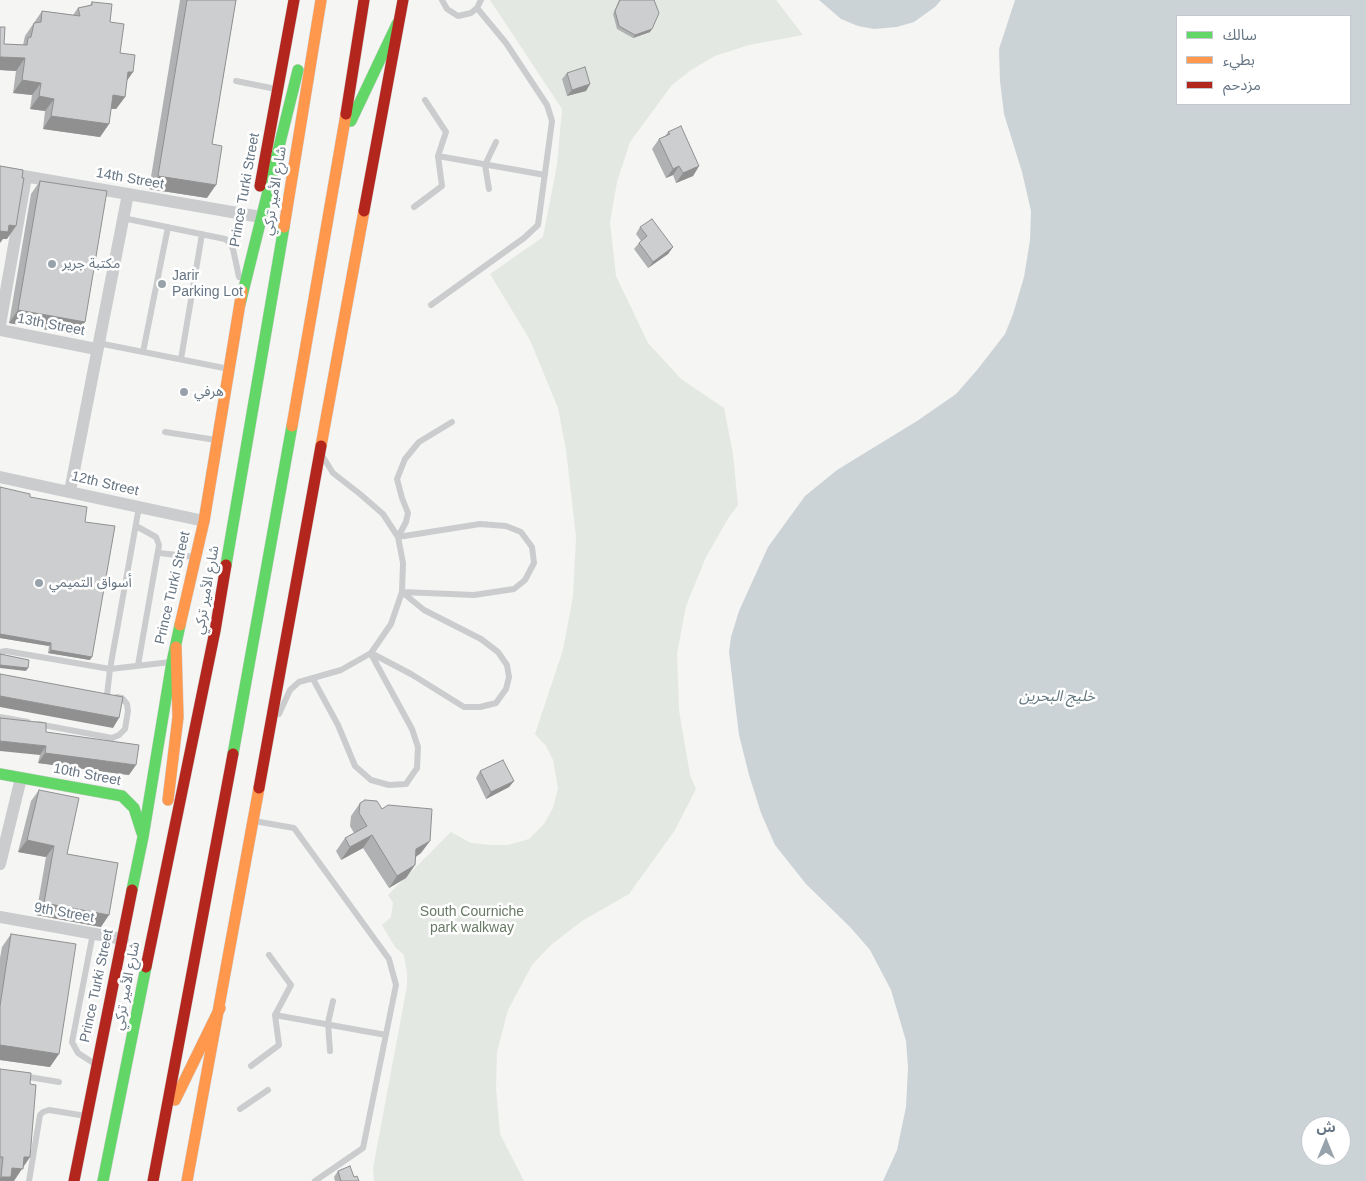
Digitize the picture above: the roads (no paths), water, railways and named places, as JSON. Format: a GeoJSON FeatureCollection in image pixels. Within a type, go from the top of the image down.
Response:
{"type":"FeatureCollection","features":[{"type":"Feature","properties":{"kind":"main road","name":"Prince Turki Street"},"geometry":{"type":"LineString","coordinates":[[74,1181],[96,1065],[144,836],[172,662],[204,521],[255,216],[294,0]]}},
{"type":"Feature","properties":{"kind":"main road"},"geometry":{"type":"LineString","coordinates":[[241,298],[315,0]]}},
{"type":"Feature","properties":{"kind":"main road","name":"شارع الأمير تركي"},"geometry":{"type":"LineString","coordinates":[[104,1181],[216,631],[321,0]]}},
{"type":"Feature","properties":{"kind":"main road"},"geometry":{"type":"LineString","coordinates":[[153,1181],[260,608],[342,141],[364,0]]}},
{"type":"Feature","properties":{"kind":"main road"},"geometry":{"type":"LineString","coordinates":[[187,1181],[220,1008],[397,24],[403,0]]}},
{"type":"Feature","properties":{"kind":"main road"},"geometry":{"type":"LineString","coordinates":[[342,141],[397,24]]}},
{"type":"Feature","properties":{"kind":"main road"},"geometry":{"type":"LineString","coordinates":[[153,933],[178,717],[176,647]]}},
{"type":"Feature","properties":{"kind":"main road","name":"10th Street"},"geometry":{"type":"LineString","coordinates":[[0,774],[122,796],[134,808],[144,836]]}},
{"type":"Feature","properties":{"kind":"main road"},"geometry":{"type":"LineString","coordinates":[[163,1124],[220,1008]]}},
{"type":"Feature","properties":{"kind":"street","name":"14th Street"},"geometry":{"type":"LineString","coordinates":[[0,172],[255,216]]}},
{"type":"Feature","properties":{"kind":"street"},"geometry":{"type":"LineString","coordinates":[[0,325],[26,177]]}},
{"type":"Feature","properties":{"kind":"street"},"geometry":{"type":"LineString","coordinates":[[70,491],[128,194]]}},
{"type":"Feature","properties":{"kind":"street","name":"13th Street"},"geometry":{"type":"LineString","coordinates":[[0,330],[97,346]]}},
{"type":"Feature","properties":{"kind":"street","name":"12th Street"},"geometry":{"type":"LineString","coordinates":[[0,477],[204,521]]}},
{"type":"Feature","properties":{"kind":"street"},"geometry":{"type":"LineString","coordinates":[[0,864],[21,778]]}},
{"type":"Feature","properties":{"kind":"street","name":"9th Street"},"geometry":{"type":"LineString","coordinates":[[0,917],[123,939]]}},
{"type":"Feature","properties":{"kind":"lane"},"geometry":{"type":"LineString","coordinates":[[442,0],[446,9],[458,16],[471,14],[481,0]]}},
{"type":"Feature","properties":{"kind":"lane"},"geometry":{"type":"LineString","coordinates":[[431,305],[524,238],[538,225],[552,121],[547,105],[503,38],[477,8]]}},
{"type":"Feature","properties":{"kind":"lane"},"geometry":{"type":"LineString","coordinates":[[236,82],[278,90]]}},
{"type":"Feature","properties":{"kind":"lane"},"geometry":{"type":"LineString","coordinates":[[414,207],[442,186],[438,156],[446,132],[425,100]]}},
{"type":"Feature","properties":{"kind":"lane"},"geometry":{"type":"LineString","coordinates":[[489,189],[485,164],[496,142]]}},
{"type":"Feature","properties":{"kind":"lane"},"geometry":{"type":"LineString","coordinates":[[438,156],[545,175]]}},
{"type":"Feature","properties":{"kind":"lane"},"geometry":{"type":"LineString","coordinates":[[123,218],[202,234],[229,242],[234,249],[241,298]]}},
{"type":"Feature","properties":{"kind":"lane"},"geometry":{"type":"LineString","coordinates":[[143,352],[168,227]]}},
{"type":"Feature","properties":{"kind":"lane"},"geometry":{"type":"LineString","coordinates":[[180,359],[202,234]]}},
{"type":"Feature","properties":{"kind":"lane"},"geometry":{"type":"LineString","coordinates":[[97,346],[143,352],[229,369]]}},
{"type":"Feature","properties":{"kind":"lane"},"geometry":{"type":"LineString","coordinates":[[398,537],[406,522],[408,513],[397,479],[405,459],[419,442],[452,422]]}},
{"type":"Feature","properties":{"kind":"lane"},"geometry":{"type":"LineString","coordinates":[[165,432],[217,440]]}},
{"type":"Feature","properties":{"kind":"lane"},"geometry":{"type":"LineString","coordinates":[[269,738],[290,690],[299,682],[341,670],[371,653],[391,624],[402,592],[403,563],[398,537],[383,514],[333,473],[320,451]]}},
{"type":"Feature","properties":{"kind":"lane"},"geometry":{"type":"LineString","coordinates":[[107,695],[139,507]]}},
{"type":"Feature","properties":{"kind":"lane"},"geometry":{"type":"LineString","coordinates":[[398,537],[480,524],[506,526],[521,532],[532,547],[534,563],[525,580],[514,589],[474,595],[402,592]]}},
{"type":"Feature","properties":{"kind":"lane"},"geometry":{"type":"LineString","coordinates":[[136,526],[156,537],[159,545],[138,665]]}},
{"type":"Feature","properties":{"kind":"lane"},"geometry":{"type":"LineString","coordinates":[[159,553],[196,557]]}},
{"type":"Feature","properties":{"kind":"lane"},"geometry":{"type":"LineString","coordinates":[[371,653],[411,674],[464,706],[480,707],[496,703],[506,689],[509,678],[507,665],[498,652],[481,639],[424,610],[402,592]]}},
{"type":"Feature","properties":{"kind":"lane"},"geometry":{"type":"LineString","coordinates":[[0,652],[6,651],[110,669],[172,662]]}},
{"type":"Feature","properties":{"kind":"lane"},"geometry":{"type":"LineString","coordinates":[[313,678],[338,725],[355,766],[371,780],[389,785],[406,784],[417,768],[418,747],[412,729],[371,653]]}},
{"type":"Feature","properties":{"kind":"lane"},"geometry":{"type":"LineString","coordinates":[[0,716],[112,738],[119,735],[125,729],[128,711],[127,704],[122,698],[97,694]]}},
{"type":"Feature","properties":{"kind":"lane"},"geometry":{"type":"LineString","coordinates":[[253,820],[294,828],[389,959],[396,986],[363,1148],[315,1181]]}},
{"type":"Feature","properties":{"kind":"lane"},"geometry":{"type":"LineString","coordinates":[[93,933],[72,1042],[78,1053],[96,1065]]}},
{"type":"Feature","properties":{"kind":"lane"},"geometry":{"type":"LineString","coordinates":[[250,1066],[279,1045],[275,1015],[291,985],[269,955]]}},
{"type":"Feature","properties":{"kind":"lane"},"geometry":{"type":"LineString","coordinates":[[330,1051],[328,1023],[333,1000]]}},
{"type":"Feature","properties":{"kind":"lane"},"geometry":{"type":"LineString","coordinates":[[275,1015],[386,1034]]}},
{"type":"Feature","properties":{"kind":"lane"},"geometry":{"type":"LineString","coordinates":[[20,1076],[59,1082]]}},
{"type":"Feature","properties":{"kind":"lane"},"geometry":{"type":"LineString","coordinates":[[240,1109],[268,1090]]}},
{"type":"Feature","properties":{"kind":"lane"},"geometry":{"type":"LineString","coordinates":[[29,1181],[40,1116],[43,1112],[49,1110],[87,1116]]}},
{"type":"Feature","properties":{"kind":"water"},"geometry":{"type":"Polygon","coordinates":[[[819,0],[941,0],[935,7],[914,22],[897,27],[874,29],[858,26],[841,19],[819,0]]]}},
{"type":"Feature","properties":{"kind":"water","name":"خليج البحرين"},"geometry":{"type":"Polygon","coordinates":[[[1015,0],[1366,0],[1366,1181],[883,1181],[897,1150],[906,1107],[908,1067],[906,1041],[891,990],[870,950],[851,928],[806,884],[775,845],[761,813],[739,735],[729,652],[731,637],[739,611],[768,547],[805,496],[837,470],[917,421],[956,394],[1005,334],[1024,277],[1030,240],[1031,211],[1022,172],[1004,114],[999,49],[1015,0]]]}},
{"type":"Feature","properties":{"kind":"place","name":"مكتبة جرير"},"geometry":{"type":"Point","coordinates":[52,264]}},
{"type":"Feature","properties":{"kind":"place","name":"Jarir Parking Lot"},"geometry":{"type":"Point","coordinates":[162,284]}},
{"type":"Feature","properties":{"kind":"place","name":"هرفي"},"geometry":{"type":"Point","coordinates":[184,392]}},
{"type":"Feature","properties":{"kind":"place","name":"أسواق التميمي"},"geometry":{"type":"Point","coordinates":[39,583]}},
{"type":"Feature","properties":{"kind":"park label","name":"South Courniche park walkway"},"geometry":{"type":"Point","coordinates":[472,920]}}]}
